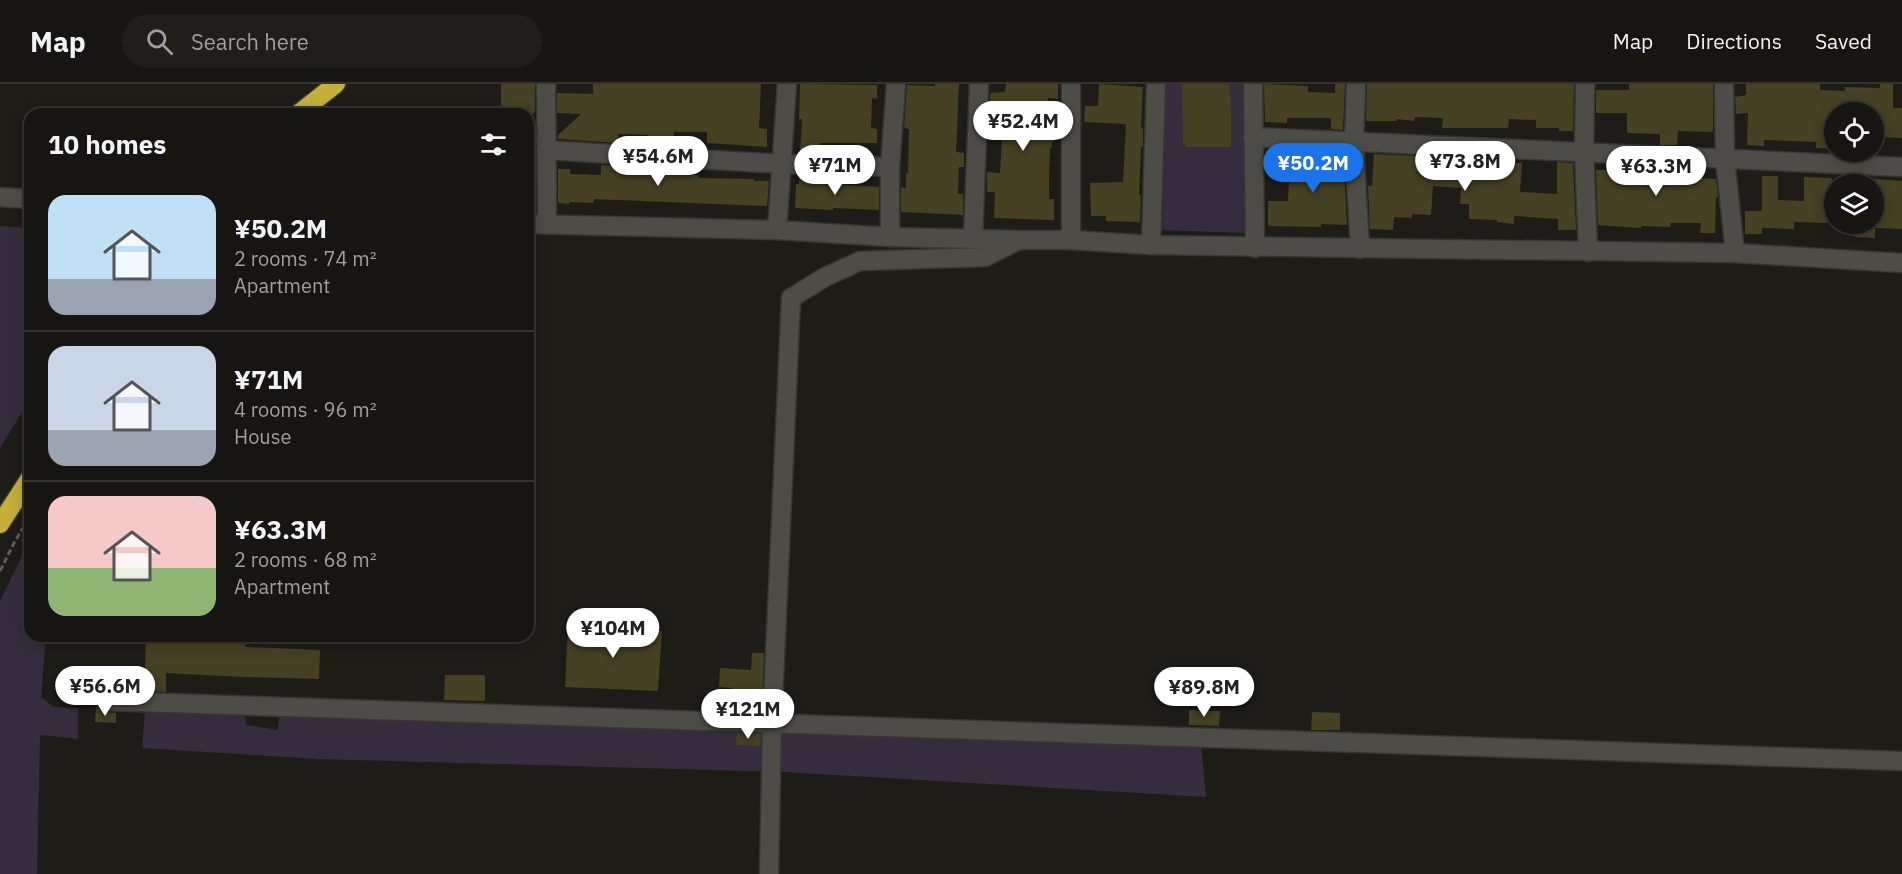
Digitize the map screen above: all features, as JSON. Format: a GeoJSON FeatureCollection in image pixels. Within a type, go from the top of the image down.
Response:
{"type":"FeatureCollection","features":[{"type":"Feature","properties":{"kind":"highway"},"geometry":{"type":"LineString","coordinates":[[306,108],[336,84]]}},
{"type":"Feature","properties":{"kind":"highway"},"geometry":{"type":"LineString","coordinates":[[0,513],[24,483]]}},
{"type":"Feature","properties":{"kind":"highway"},"geometry":{"type":"LineString","coordinates":[[0,524],[24,486]]}},
{"type":"Feature","properties":{"kind":"street"},"geometry":{"type":"LineString","coordinates":[[546,84],[547,224]]}},
{"type":"Feature","properties":{"kind":"street"},"geometry":{"type":"LineString","coordinates":[[777,230],[787,84]]}},
{"type":"Feature","properties":{"kind":"street"},"geometry":{"type":"LineString","coordinates":[[890,237],[890,167],[896,84]]}},
{"type":"Feature","properties":{"kind":"street"},"geometry":{"type":"LineString","coordinates":[[973,239],[979,84]]}},
{"type":"Feature","properties":{"kind":"street"},"geometry":{"type":"LineString","coordinates":[[1071,84],[1071,240]]}},
{"type":"Feature","properties":{"kind":"street"},"geometry":{"type":"LineString","coordinates":[[1151,245],[1156,84]]}},
{"type":"Feature","properties":{"kind":"street"},"geometry":{"type":"LineString","coordinates":[[1253,84],[1255,248]]}},
{"type":"Feature","properties":{"kind":"street"},"geometry":{"type":"LineString","coordinates":[[1356,84],[1354,143],[1360,249]]}},
{"type":"Feature","properties":{"kind":"street"},"geometry":{"type":"LineString","coordinates":[[1585,84],[1584,151],[1588,252]]}},
{"type":"Feature","properties":{"kind":"street"},"geometry":{"type":"LineString","coordinates":[[1724,84],[1725,159],[1735,253]]}},
{"type":"Feature","properties":{"kind":"street"},"geometry":{"type":"LineString","coordinates":[[1253,137],[1902,167]]}},
{"type":"Feature","properties":{"kind":"street"},"geometry":{"type":"LineString","coordinates":[[546,150],[782,164],[890,167]]}},
{"type":"Feature","properties":{"kind":"street"},"geometry":{"type":"LineString","coordinates":[[0,197],[24,199]]}},
{"type":"Feature","properties":{"kind":"street"},"geometry":{"type":"LineString","coordinates":[[534,224],[777,230],[890,237],[1071,240],[1255,248],[1735,253],[1902,263]]}},
{"type":"Feature","properties":{"kind":"street"},"geometry":{"type":"LineString","coordinates":[[769,874],[772,724],[790,298],[825,277],[860,261],[985,258],[1019,240]]}},
{"type":"Feature","properties":{"kind":"street"},"geometry":{"type":"LineString","coordinates":[[107,701],[1902,761]]}},
{"type":"Feature","properties":{"kind":"path"},"geometry":{"type":"LineString","coordinates":[[0,571],[24,526]]}},
{"type":"Feature","properties":{"kind":"shaded area"},"geometry":{"type":"Polygon","coordinates":[[[1165,84],[1246,84],[1246,233],[1161,230],[1165,84]]]}},
{"type":"Feature","properties":{"kind":"shaded area"},"geometry":{"type":"Polygon","coordinates":[[[0,226],[24,228],[24,409],[0,448],[0,226]]]}},
{"type":"Feature","properties":{"kind":"shaded area"},"geometry":{"type":"Polygon","coordinates":[[[24,556],[24,642],[46,642],[41,697],[53,707],[78,708],[78,739],[40,735],[37,874],[0,874],[0,601],[24,556]]]}},
{"type":"Feature","properties":{"kind":"shaded area"},"geometry":{"type":"Polygon","coordinates":[[[145,710],[244,712],[246,725],[278,730],[279,714],[1201,744],[1206,797],[784,772],[318,759],[142,748],[145,710]]]}},
{"type":"Feature","properties":{"kind":"building"},"geometry":{"type":"Polygon","coordinates":[[[501,84],[535,84],[534,113],[534,108],[501,108],[501,84]]]}},
{"type":"Feature","properties":{"kind":"building"},"geometry":{"type":"Polygon","coordinates":[[[593,84],[761,84],[759,128],[767,129],[767,147],[707,143],[707,132],[674,132],[674,142],[671,142],[671,146],[648,145],[648,135],[618,134],[618,143],[558,139],[558,135],[581,114],[557,113],[557,93],[593,94],[593,84]]]}},
{"type":"Feature","properties":{"kind":"building"},"geometry":{"type":"Polygon","coordinates":[[[800,84],[877,85],[877,99],[872,98],[871,128],[877,129],[877,143],[820,143],[819,154],[800,153],[802,119],[799,119],[800,84]]]}},
{"type":"Feature","properties":{"kind":"building"},"geometry":{"type":"Polygon","coordinates":[[[935,84],[959,84],[956,152],[964,153],[964,167],[959,167],[958,194],[963,194],[963,215],[901,212],[901,187],[906,188],[906,173],[908,173],[909,129],[904,128],[907,85],[935,86],[935,84]]]}},
{"type":"Feature","properties":{"kind":"building"},"geometry":{"type":"Polygon","coordinates":[[[1006,84],[1058,84],[1058,99],[1048,98],[1047,127],[1054,127],[1054,142],[1050,148],[1049,199],[1054,199],[1054,220],[994,218],[995,192],[987,192],[987,172],[1000,173],[1003,121],[990,121],[990,93],[1005,92],[1006,84]]]}},
{"type":"Feature","properties":{"kind":"building"},"geometry":{"type":"Polygon","coordinates":[[[1099,84],[1143,87],[1140,222],[1106,221],[1106,216],[1091,216],[1090,183],[1123,182],[1126,124],[1084,122],[1085,106],[1098,106],[1099,84]]]}},
{"type":"Feature","properties":{"kind":"building"},"geometry":{"type":"Polygon","coordinates":[[[1182,84],[1229,84],[1231,147],[1185,147],[1183,144],[1182,84]]]}},
{"type":"Feature","properties":{"kind":"building"},"geometry":{"type":"Polygon","coordinates":[[[1264,84],[1308,86],[1308,92],[1335,93],[1335,84],[1345,84],[1343,130],[1331,129],[1331,118],[1287,118],[1287,123],[1265,122],[1264,84]]]}},
{"type":"Feature","properties":{"kind":"building"},"geometry":{"type":"Polygon","coordinates":[[[1367,84],[1574,84],[1573,131],[1559,131],[1559,128],[1536,128],[1536,120],[1509,119],[1508,128],[1442,128],[1443,118],[1415,117],[1414,121],[1397,119],[1397,121],[1366,121],[1367,84]]]}},
{"type":"Feature","properties":{"kind":"building"},"geometry":{"type":"Polygon","coordinates":[[[1629,84],[1713,84],[1713,132],[1678,131],[1677,145],[1660,145],[1660,134],[1627,133],[1627,113],[1596,113],[1596,90],[1629,90],[1629,84]]]}},
{"type":"Feature","properties":{"kind":"building"},"geometry":{"type":"Polygon","coordinates":[[[1746,84],[1820,84],[1820,90],[1845,91],[1845,87],[1880,88],[1880,84],[1893,84],[1893,108],[1902,108],[1902,138],[1884,137],[1884,102],[1824,102],[1824,148],[1816,148],[1816,142],[1764,140],[1764,146],[1747,145],[1748,113],[1736,114],[1735,97],[1746,95],[1746,84]]]}},
{"type":"Feature","properties":{"kind":"building"},"geometry":{"type":"Polygon","coordinates":[[[1330,152],[1343,152],[1347,225],[1268,226],[1268,201],[1288,201],[1290,157],[1330,157],[1330,152]]]}},
{"type":"Feature","properties":{"kind":"building"},"geometry":{"type":"Polygon","coordinates":[[[1374,154],[1417,156],[1416,159],[1440,160],[1439,168],[1471,170],[1471,162],[1522,163],[1520,192],[1557,194],[1557,162],[1573,163],[1576,230],[1558,230],[1558,219],[1514,216],[1514,224],[1497,222],[1497,220],[1469,219],[1469,204],[1460,204],[1461,188],[1433,186],[1431,215],[1412,214],[1412,218],[1394,217],[1393,230],[1370,229],[1368,186],[1372,186],[1374,154]]]}},
{"type":"Feature","properties":{"kind":"building"},"geometry":{"type":"Polygon","coordinates":[[[601,165],[671,169],[671,174],[699,175],[699,178],[769,181],[767,206],[594,199],[594,203],[558,203],[558,169],[570,169],[570,174],[601,175],[601,165]]]}},
{"type":"Feature","properties":{"kind":"building"},"geometry":{"type":"Polygon","coordinates":[[[1619,165],[1702,169],[1701,178],[1716,179],[1718,197],[1716,197],[1715,233],[1700,233],[1701,223],[1670,223],[1670,227],[1641,226],[1641,228],[1598,225],[1596,170],[1619,170],[1619,165]]]}},
{"type":"Feature","properties":{"kind":"building"},"geometry":{"type":"Polygon","coordinates":[[[799,176],[818,176],[818,183],[879,187],[879,210],[795,208],[796,184],[799,184],[799,176]]]}},
{"type":"Feature","properties":{"kind":"building"},"geometry":{"type":"Polygon","coordinates":[[[1762,176],[1778,176],[1778,200],[1804,201],[1804,177],[1824,178],[1824,223],[1794,222],[1794,229],[1762,228],[1762,234],[1745,234],[1745,211],[1762,211],[1762,176]]]}},
{"type":"Feature","properties":{"kind":"building"},"geometry":{"type":"Polygon","coordinates":[[[1884,180],[1902,181],[1902,229],[1884,228],[1884,180]]]}},
{"type":"Feature","properties":{"kind":"building"},"geometry":{"type":"Polygon","coordinates":[[[1855,234],[1875,234],[1875,238],[1855,237],[1855,234]]]}},
{"type":"Feature","properties":{"kind":"building"},"geometry":{"type":"Polygon","coordinates":[[[568,626],[662,631],[658,691],[565,687],[568,626]]]}},
{"type":"Feature","properties":{"kind":"building"},"geometry":{"type":"Polygon","coordinates":[[[146,642],[245,642],[245,647],[320,650],[319,679],[166,673],[166,692],[144,691],[146,642]]]}},
{"type":"Feature","properties":{"kind":"building"},"geometry":{"type":"Polygon","coordinates":[[[752,653],[764,653],[762,702],[733,702],[732,688],[719,687],[720,668],[751,670],[752,653]]]}},
{"type":"Feature","properties":{"kind":"building"},"geometry":{"type":"Polygon","coordinates":[[[445,675],[485,675],[485,701],[444,700],[445,675]]]}},
{"type":"Feature","properties":{"kind":"building"},"geometry":{"type":"Polygon","coordinates":[[[96,707],[106,712],[116,713],[116,723],[95,722],[96,707]]]}},
{"type":"Feature","properties":{"kind":"building"},"geometry":{"type":"Polygon","coordinates":[[[1189,710],[1220,711],[1219,726],[1189,725],[1189,710]]]}},
{"type":"Feature","properties":{"kind":"building"},"geometry":{"type":"Polygon","coordinates":[[[1312,712],[1340,713],[1340,730],[1311,730],[1312,712]]]}},
{"type":"Feature","properties":{"kind":"building"},"geometry":{"type":"Polygon","coordinates":[[[737,733],[761,734],[760,746],[736,745],[737,733]]]}}]}
